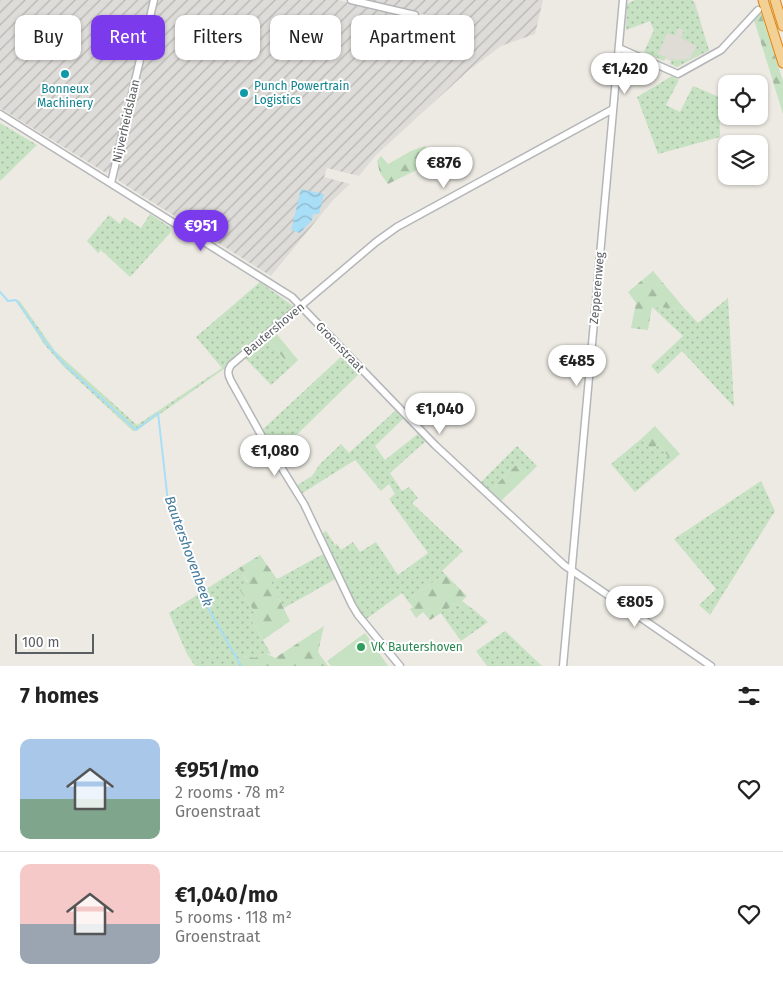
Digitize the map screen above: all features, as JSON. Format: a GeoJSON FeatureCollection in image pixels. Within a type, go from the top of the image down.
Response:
{"type":"FeatureCollection","features":[{"type":"Feature","properties":{"kind":"highway"},"geometry":{"type":"LineString","coordinates":[[763,0],[783,63]]}},
{"type":"Feature","properties":{"kind":"highway"},"geometry":{"type":"LineString","coordinates":[[775,0],[783,26]]}},
{"type":"Feature","properties":{"kind":"street","name":"Nijverheidslaan"},"geometry":{"type":"LineString","coordinates":[[112,183],[154,0]]}},
{"type":"Feature","properties":{"kind":"street"},"geometry":{"type":"LineString","coordinates":[[351,0],[416,15]]}},
{"type":"Feature","properties":{"kind":"street","name":"Zepperenweg"},"geometry":{"type":"LineString","coordinates":[[563,666],[623,0]]}},
{"type":"Feature","properties":{"kind":"street"},"geometry":{"type":"LineString","coordinates":[[619,48],[678,74],[721,50],[758,10]]}},
{"type":"Feature","properties":{"kind":"street","name":"Bautershoven"},"geometry":{"type":"LineString","coordinates":[[400,666],[358,615],[304,504],[260,433],[228,376],[228,369],[376,242],[397,227],[613,110]]}},
{"type":"Feature","properties":{"kind":"street","name":"Groenstraat"},"geometry":{"type":"LineString","coordinates":[[0,114],[292,297],[435,445],[572,572],[711,666]]}},
{"type":"Feature","properties":{"kind":"shaded area"},"geometry":{"type":"Polygon","coordinates":[[[0,0],[151,0],[147,15],[91,15],[91,60],[137,60],[110,170],[106,173],[0,108],[0,0]]]}},
{"type":"Feature","properties":{"kind":"shaded area"},"geometry":{"type":"Polygon","coordinates":[[[158,0],[338,0],[401,15],[351,15],[351,60],[474,60],[474,15],[427,15],[363,0],[543,0],[535,34],[501,46],[468,71],[376,155],[359,176],[327,168],[324,177],[350,184],[333,200],[271,276],[118,180],[117,174],[144,60],[165,60],[165,15],[154,15],[158,0]]]}},
{"type":"Feature","properties":{"kind":"shaded area"},"geometry":{"type":"Polygon","coordinates":[[[695,2],[709,51],[679,65],[645,50],[654,30],[650,21],[695,2]]]}},
{"type":"Feature","properties":{"kind":"green space"},"geometry":{"type":"Polygon","coordinates":[[[635,0],[693,0],[709,50],[677,67],[670,64],[672,59],[690,59],[697,46],[681,38],[684,30],[678,28],[675,36],[667,33],[658,54],[666,57],[664,61],[644,52],[654,30],[650,21],[626,30],[627,4],[635,0]]]}},
{"type":"Feature","properties":{"kind":"green space"},"geometry":{"type":"Polygon","coordinates":[[[761,13],[783,81],[783,114],[754,20],[761,13]]]}},
{"type":"Feature","properties":{"kind":"green space"},"geometry":{"type":"Polygon","coordinates":[[[672,76],[679,80],[666,105],[680,112],[693,86],[718,97],[720,135],[718,135],[718,138],[658,154],[637,97],[672,76]]]}},
{"type":"Feature","properties":{"kind":"green space"},"geometry":{"type":"Polygon","coordinates":[[[0,123],[37,145],[0,181],[0,123]]]}},
{"type":"Feature","properties":{"kind":"green space"},"geometry":{"type":"Polygon","coordinates":[[[425,146],[433,162],[388,184],[380,173],[377,161],[381,156],[388,164],[411,151],[425,146]]]}},
{"type":"Feature","properties":{"kind":"green space"},"geometry":{"type":"Polygon","coordinates":[[[150,214],[171,228],[170,233],[130,277],[101,250],[98,253],[87,241],[109,215],[120,224],[124,217],[141,228],[150,214]]]}},
{"type":"Feature","properties":{"kind":"green space"},"geometry":{"type":"Polygon","coordinates":[[[653,271],[685,309],[652,307],[648,330],[631,328],[636,303],[628,292],[653,271]]]}},
{"type":"Feature","properties":{"kind":"green space"},"geometry":{"type":"Polygon","coordinates":[[[260,282],[293,306],[292,310],[224,369],[136,431],[133,431],[64,367],[44,344],[17,302],[19,300],[55,351],[137,425],[222,368],[196,337],[260,282]]]}},
{"type":"Feature","properties":{"kind":"green space"},"geometry":{"type":"Polygon","coordinates":[[[728,298],[734,407],[682,351],[658,374],[651,366],[683,336],[652,307],[685,309],[698,323],[728,298]]]}},
{"type":"Feature","properties":{"kind":"green space"},"geometry":{"type":"Polygon","coordinates":[[[275,332],[298,360],[291,367],[267,338],[275,332]]]}},
{"type":"Feature","properties":{"kind":"green space"},"geometry":{"type":"Polygon","coordinates":[[[267,338],[291,367],[271,385],[244,357],[267,338]]]}},
{"type":"Feature","properties":{"kind":"green space"},"geometry":{"type":"Polygon","coordinates":[[[344,354],[361,372],[276,455],[261,431],[344,354]]]}},
{"type":"Feature","properties":{"kind":"green space"},"geometry":{"type":"Polygon","coordinates":[[[396,410],[404,418],[375,446],[385,460],[419,433],[427,440],[390,473],[402,491],[409,487],[418,498],[412,503],[463,551],[442,571],[445,574],[407,600],[402,593],[365,620],[351,595],[323,533],[326,531],[335,545],[337,544],[341,550],[353,542],[360,552],[376,542],[398,575],[428,553],[389,499],[395,494],[389,484],[381,491],[355,460],[301,494],[296,486],[312,476],[320,464],[341,444],[349,453],[396,410]]]}},
{"type":"Feature","properties":{"kind":"green space"},"geometry":{"type":"Polygon","coordinates":[[[655,426],[680,454],[672,461],[658,444],[651,450],[641,439],[655,426]]]}},
{"type":"Feature","properties":{"kind":"green space"},"geometry":{"type":"Polygon","coordinates":[[[641,439],[651,450],[658,444],[672,461],[635,492],[611,464],[641,439]]]}},
{"type":"Feature","properties":{"kind":"green space"},"geometry":{"type":"Polygon","coordinates":[[[517,446],[537,466],[527,476],[516,465],[489,492],[480,483],[517,446]]]}},
{"type":"Feature","properties":{"kind":"green space"},"geometry":{"type":"Polygon","coordinates":[[[516,465],[527,476],[500,502],[489,492],[516,465]]]}},
{"type":"Feature","properties":{"kind":"green space"},"geometry":{"type":"Polygon","coordinates":[[[761,481],[775,511],[710,615],[699,605],[716,589],[674,539],[761,481]]]}},
{"type":"Feature","properties":{"kind":"green space"},"geometry":{"type":"Polygon","coordinates":[[[325,553],[337,578],[284,608],[270,583],[325,553]]]}},
{"type":"Feature","properties":{"kind":"green space"},"geometry":{"type":"Polygon","coordinates":[[[260,555],[277,579],[271,583],[290,621],[263,640],[249,616],[255,612],[239,589],[248,582],[239,568],[260,555]]]}},
{"type":"Feature","properties":{"kind":"green space"},"geometry":{"type":"Polygon","coordinates":[[[239,568],[248,583],[239,589],[255,612],[249,616],[271,654],[262,654],[256,659],[245,656],[239,660],[239,666],[195,666],[187,654],[169,613],[239,568]]]}},
{"type":"Feature","properties":{"kind":"green space"},"geometry":{"type":"Polygon","coordinates":[[[445,574],[467,596],[462,601],[474,610],[469,614],[456,603],[430,620],[423,612],[416,618],[410,609],[413,607],[407,600],[445,574]]]}},
{"type":"Feature","properties":{"kind":"green space"},"geometry":{"type":"Polygon","coordinates":[[[456,603],[469,614],[474,610],[488,622],[461,641],[440,612],[456,603]]]}},
{"type":"Feature","properties":{"kind":"green space"},"geometry":{"type":"Polygon","coordinates":[[[324,626],[318,652],[328,666],[239,666],[239,660],[242,656],[256,658],[265,653],[275,658],[324,626]]]}},
{"type":"Feature","properties":{"kind":"green space"},"geometry":{"type":"Polygon","coordinates":[[[505,631],[542,666],[487,666],[476,651],[505,631]]]}},
{"type":"Feature","properties":{"kind":"green space","name":"VK Bautershoven"},"geometry":{"type":"Polygon","coordinates":[[[365,633],[388,666],[331,666],[327,661],[365,633]]]}},
{"type":"Feature","properties":{"kind":"water"},"geometry":{"type":"Polygon","coordinates":[[[301,189],[324,194],[319,214],[313,214],[312,220],[300,233],[291,230],[301,189]]]}},
{"type":"Feature","properties":{"kind":"waterway","name":"Bautershovenbeek"},"geometry":{"type":"LineString","coordinates":[[0,292],[8,301],[16,300],[62,362],[136,430],[158,413],[168,502],[188,543],[202,597],[241,666]]}},
{"type":"Feature","properties":{"kind":"place","name":"Bonneux Machinery"},"geometry":{"type":"Point","coordinates":[65,74]}},
{"type":"Feature","properties":{"kind":"place","name":"Punch Powertrain Logistics"},"geometry":{"type":"Point","coordinates":[244,93]}},
{"type":"Feature","properties":{"kind":"place","name":"VK Bautershoven"},"geometry":{"type":"Point","coordinates":[361,647]}}]}
